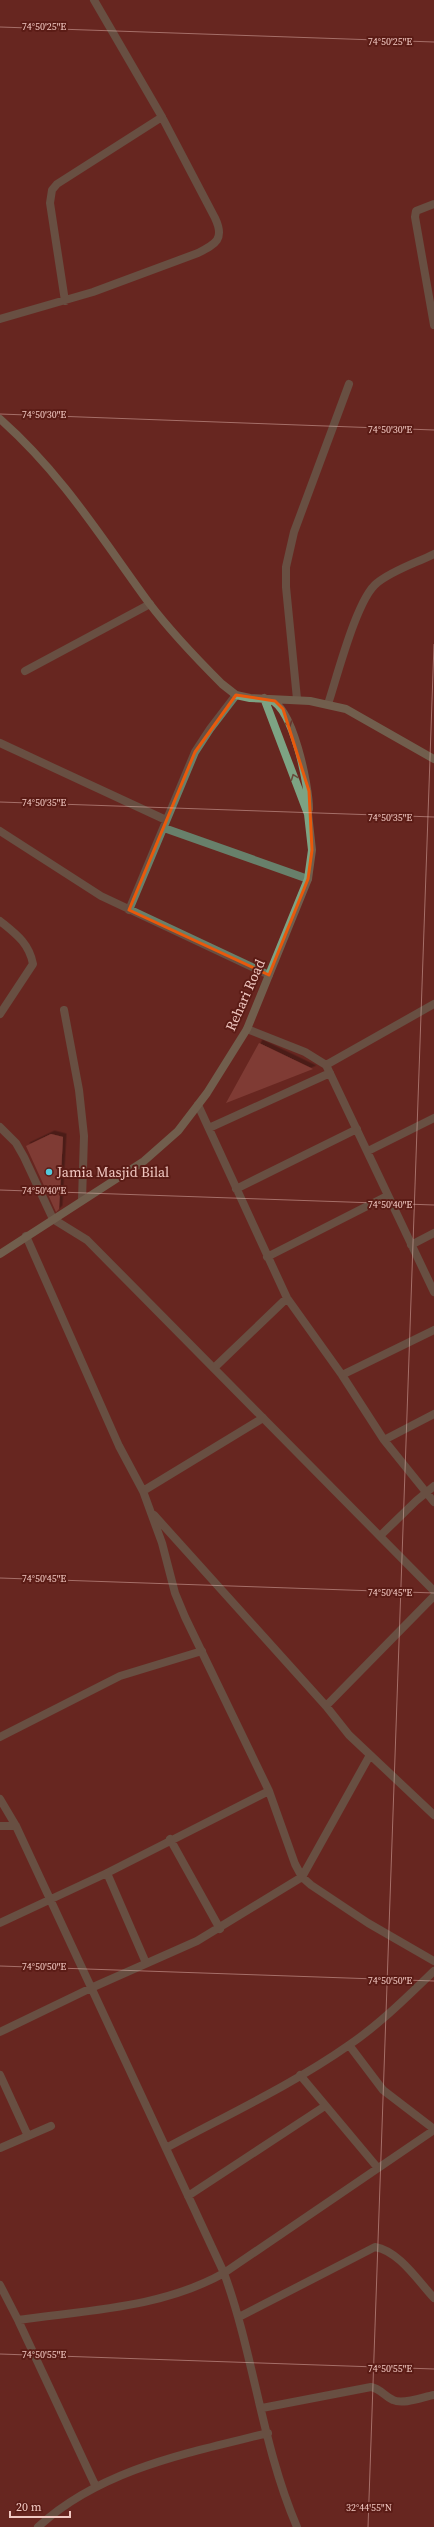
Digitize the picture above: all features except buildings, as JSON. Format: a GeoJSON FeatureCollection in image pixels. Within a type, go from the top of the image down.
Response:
{"type":"FeatureCollection","features":[{"type":"Feature","properties":{"kind":"main road"},"geometry":{"type":"LineString","coordinates":[[0,419],[25,441],[57,476],[150,604],[204,666],[236,695],[250,698],[297,699],[328,704],[346,709],[368,720],[434,759]]}},
{"type":"Feature","properties":{"kind":"main road"},"geometry":{"type":"LineString","coordinates":[[264,698],[278,704],[288,720],[305,771],[309,791],[308,814]]}},
{"type":"Feature","properties":{"kind":"main road","name":"Rehari Road"},"geometry":{"type":"LineString","coordinates":[[0,1254],[144,1161],[178,1131],[198,1105],[247,1029],[308,879],[312,850],[308,814],[264,698]]}},
{"type":"Feature","properties":{"kind":"street"},"geometry":{"type":"LineString","coordinates":[[0,319],[65,301],[198,253],[212,246],[218,239],[220,228],[215,218],[162,117],[94,0]]}},
{"type":"Feature","properties":{"kind":"street"},"geometry":{"type":"LineString","coordinates":[[65,301],[50,203],[52,190],[57,184],[162,117]]}},
{"type":"Feature","properties":{"kind":"street"},"geometry":{"type":"LineString","coordinates":[[434,204],[416,211],[414,217],[434,325]]}},
{"type":"Feature","properties":{"kind":"street"},"geometry":{"type":"LineString","coordinates":[[297,699],[286,587],[286,567],[294,532],[349,384]]}},
{"type":"Feature","properties":{"kind":"street"},"geometry":{"type":"LineString","coordinates":[[328,704],[360,610],[367,595],[376,584],[385,578],[434,554]]}},
{"type":"Feature","properties":{"kind":"street"},"geometry":{"type":"LineString","coordinates":[[25,671],[150,604]]}},
{"type":"Feature","properties":{"kind":"street"},"geometry":{"type":"LineString","coordinates":[[129,910],[195,752],[210,729],[236,695]]}},
{"type":"Feature","properties":{"kind":"street"},"geometry":{"type":"LineString","coordinates":[[0,743],[165,824],[308,879]]}},
{"type":"Feature","properties":{"kind":"street"},"geometry":{"type":"LineString","coordinates":[[0,831],[79,883],[129,910],[269,975]]}},
{"type":"Feature","properties":{"kind":"street"},"geometry":{"type":"LineString","coordinates":[[0,921],[25,942],[31,952],[33,964],[0,1014]]}},
{"type":"Feature","properties":{"kind":"street"},"geometry":{"type":"LineString","coordinates":[[326,1065],[434,1004]]}},
{"type":"Feature","properties":{"kind":"street"},"geometry":{"type":"LineString","coordinates":[[64,1010],[79,1090],[84,1136],[82,1200]]}},
{"type":"Feature","properties":{"kind":"street"},"geometry":{"type":"LineString","coordinates":[[247,1029],[305,1052],[326,1065],[434,1292]]}},
{"type":"Feature","properties":{"kind":"street"},"geometry":{"type":"LineString","coordinates":[[208,1128],[330,1073]]}},
{"type":"Feature","properties":{"kind":"street"},"geometry":{"type":"LineString","coordinates":[[198,1105],[286,1298],[342,1375],[384,1440],[434,1502]]}},
{"type":"Feature","properties":{"kind":"street"},"geometry":{"type":"LineString","coordinates":[[368,1151],[434,1118]]}},
{"type":"Feature","properties":{"kind":"street"},"geometry":{"type":"LineString","coordinates":[[0,1127],[16,1143],[53,1219],[87,1240],[434,1591]]}},
{"type":"Feature","properties":{"kind":"street"},"geometry":{"type":"LineString","coordinates":[[236,1189],[357,1129]]}},
{"type":"Feature","properties":{"kind":"street"},"geometry":{"type":"LineString","coordinates":[[267,1258],[387,1196]]}},
{"type":"Feature","properties":{"kind":"street"},"geometry":{"type":"LineString","coordinates":[[411,1245],[434,1232]]}},
{"type":"Feature","properties":{"kind":"street"},"geometry":{"type":"LineString","coordinates":[[26,1236],[120,1446],[143,1491],[152,1513],[175,1593],[269,1791],[295,1864],[302,1877],[368,1923],[434,1961]]}},
{"type":"Feature","properties":{"kind":"street"},"geometry":{"type":"LineString","coordinates":[[214,1368],[286,1298]]}},
{"type":"Feature","properties":{"kind":"street"},"geometry":{"type":"LineString","coordinates":[[342,1375],[434,1330]]}},
{"type":"Feature","properties":{"kind":"street"},"geometry":{"type":"LineString","coordinates":[[384,1440],[434,1414]]}},
{"type":"Feature","properties":{"kind":"street"},"geometry":{"type":"LineString","coordinates":[[143,1491],[263,1418]]}},
{"type":"Feature","properties":{"kind":"street"},"geometry":{"type":"LineString","coordinates":[[380,1536],[425,1492],[434,1486]]}},
{"type":"Feature","properties":{"kind":"street"},"geometry":{"type":"LineString","coordinates":[[152,1513],[326,1706],[349,1735],[434,1815]]}},
{"type":"Feature","properties":{"kind":"street"},"geometry":{"type":"LineString","coordinates":[[326,1706],[434,1596]]}},
{"type":"Feature","properties":{"kind":"street"},"geometry":{"type":"LineString","coordinates":[[0,1737],[120,1676],[202,1652]]}},
{"type":"Feature","properties":{"kind":"street"},"geometry":{"type":"LineString","coordinates":[[0,2032],[91,1988],[220,1929],[302,1877],[370,1755]]}},
{"type":"Feature","properties":{"kind":"street"},"geometry":{"type":"LineString","coordinates":[[0,1923],[106,1873],[170,1839],[269,1791]]}},
{"type":"Feature","properties":{"kind":"street"},"geometry":{"type":"LineString","coordinates":[[0,1798],[16,1826],[224,2272],[239,2317],[283,2489],[297,2527]]}},
{"type":"Feature","properties":{"kind":"street"},"geometry":{"type":"LineString","coordinates":[[0,1826],[16,1826]]}},
{"type":"Feature","properties":{"kind":"street"},"geometry":{"type":"LineString","coordinates":[[170,1839],[220,1929]]}},
{"type":"Feature","properties":{"kind":"street"},"geometry":{"type":"LineString","coordinates":[[106,1873],[146,1963]]}},
{"type":"Feature","properties":{"kind":"street"},"geometry":{"type":"LineString","coordinates":[[166,2148],[300,2076],[349,2045],[379,2022],[434,1971]]}},
{"type":"Feature","properties":{"kind":"street"},"geometry":{"type":"LineString","coordinates":[[18,2320],[166,2298],[203,2284],[224,2272],[434,2129],[383,2090],[349,2045]]}},
{"type":"Feature","properties":{"kind":"street"},"geometry":{"type":"LineString","coordinates":[[0,2076],[28,2136]]}},
{"type":"Feature","properties":{"kind":"street"},"geometry":{"type":"LineString","coordinates":[[300,2076],[377,2167]]}},
{"type":"Feature","properties":{"kind":"street"},"geometry":{"type":"LineString","coordinates":[[188,2196],[325,2106]]}},
{"type":"Feature","properties":{"kind":"street"},"geometry":{"type":"LineString","coordinates":[[0,2148],[51,2126]]}},
{"type":"Feature","properties":{"kind":"street"},"geometry":{"type":"LineString","coordinates":[[239,2317],[375,2247],[384,2248],[394,2256],[434,2298]]}},
{"type":"Feature","properties":{"kind":"street"},"geometry":{"type":"LineString","coordinates":[[0,2285],[18,2320],[96,2487]]}},
{"type":"Feature","properties":{"kind":"street"},"geometry":{"type":"LineString","coordinates":[[262,2408],[371,2387],[379,2388],[391,2400],[398,2402],[434,2395]]}},
{"type":"Feature","properties":{"kind":"street"},"geometry":{"type":"LineString","coordinates":[[38,2527],[62,2508],[96,2487],[148,2464],[268,2433]]}},
{"type":"Feature","properties":{"kind":"highlighted area"},"geometry":{"type":"Polygon","coordinates":[[[236,695],[275,701],[283,709],[309,791],[312,850],[308,879],[269,975],[129,910],[195,752],[236,695]]]}},
{"type":"Feature","properties":{"kind":"place","name":"Jamia Masjid Bilal"},"geometry":{"type":"Point","coordinates":[49,1172]}}]}
